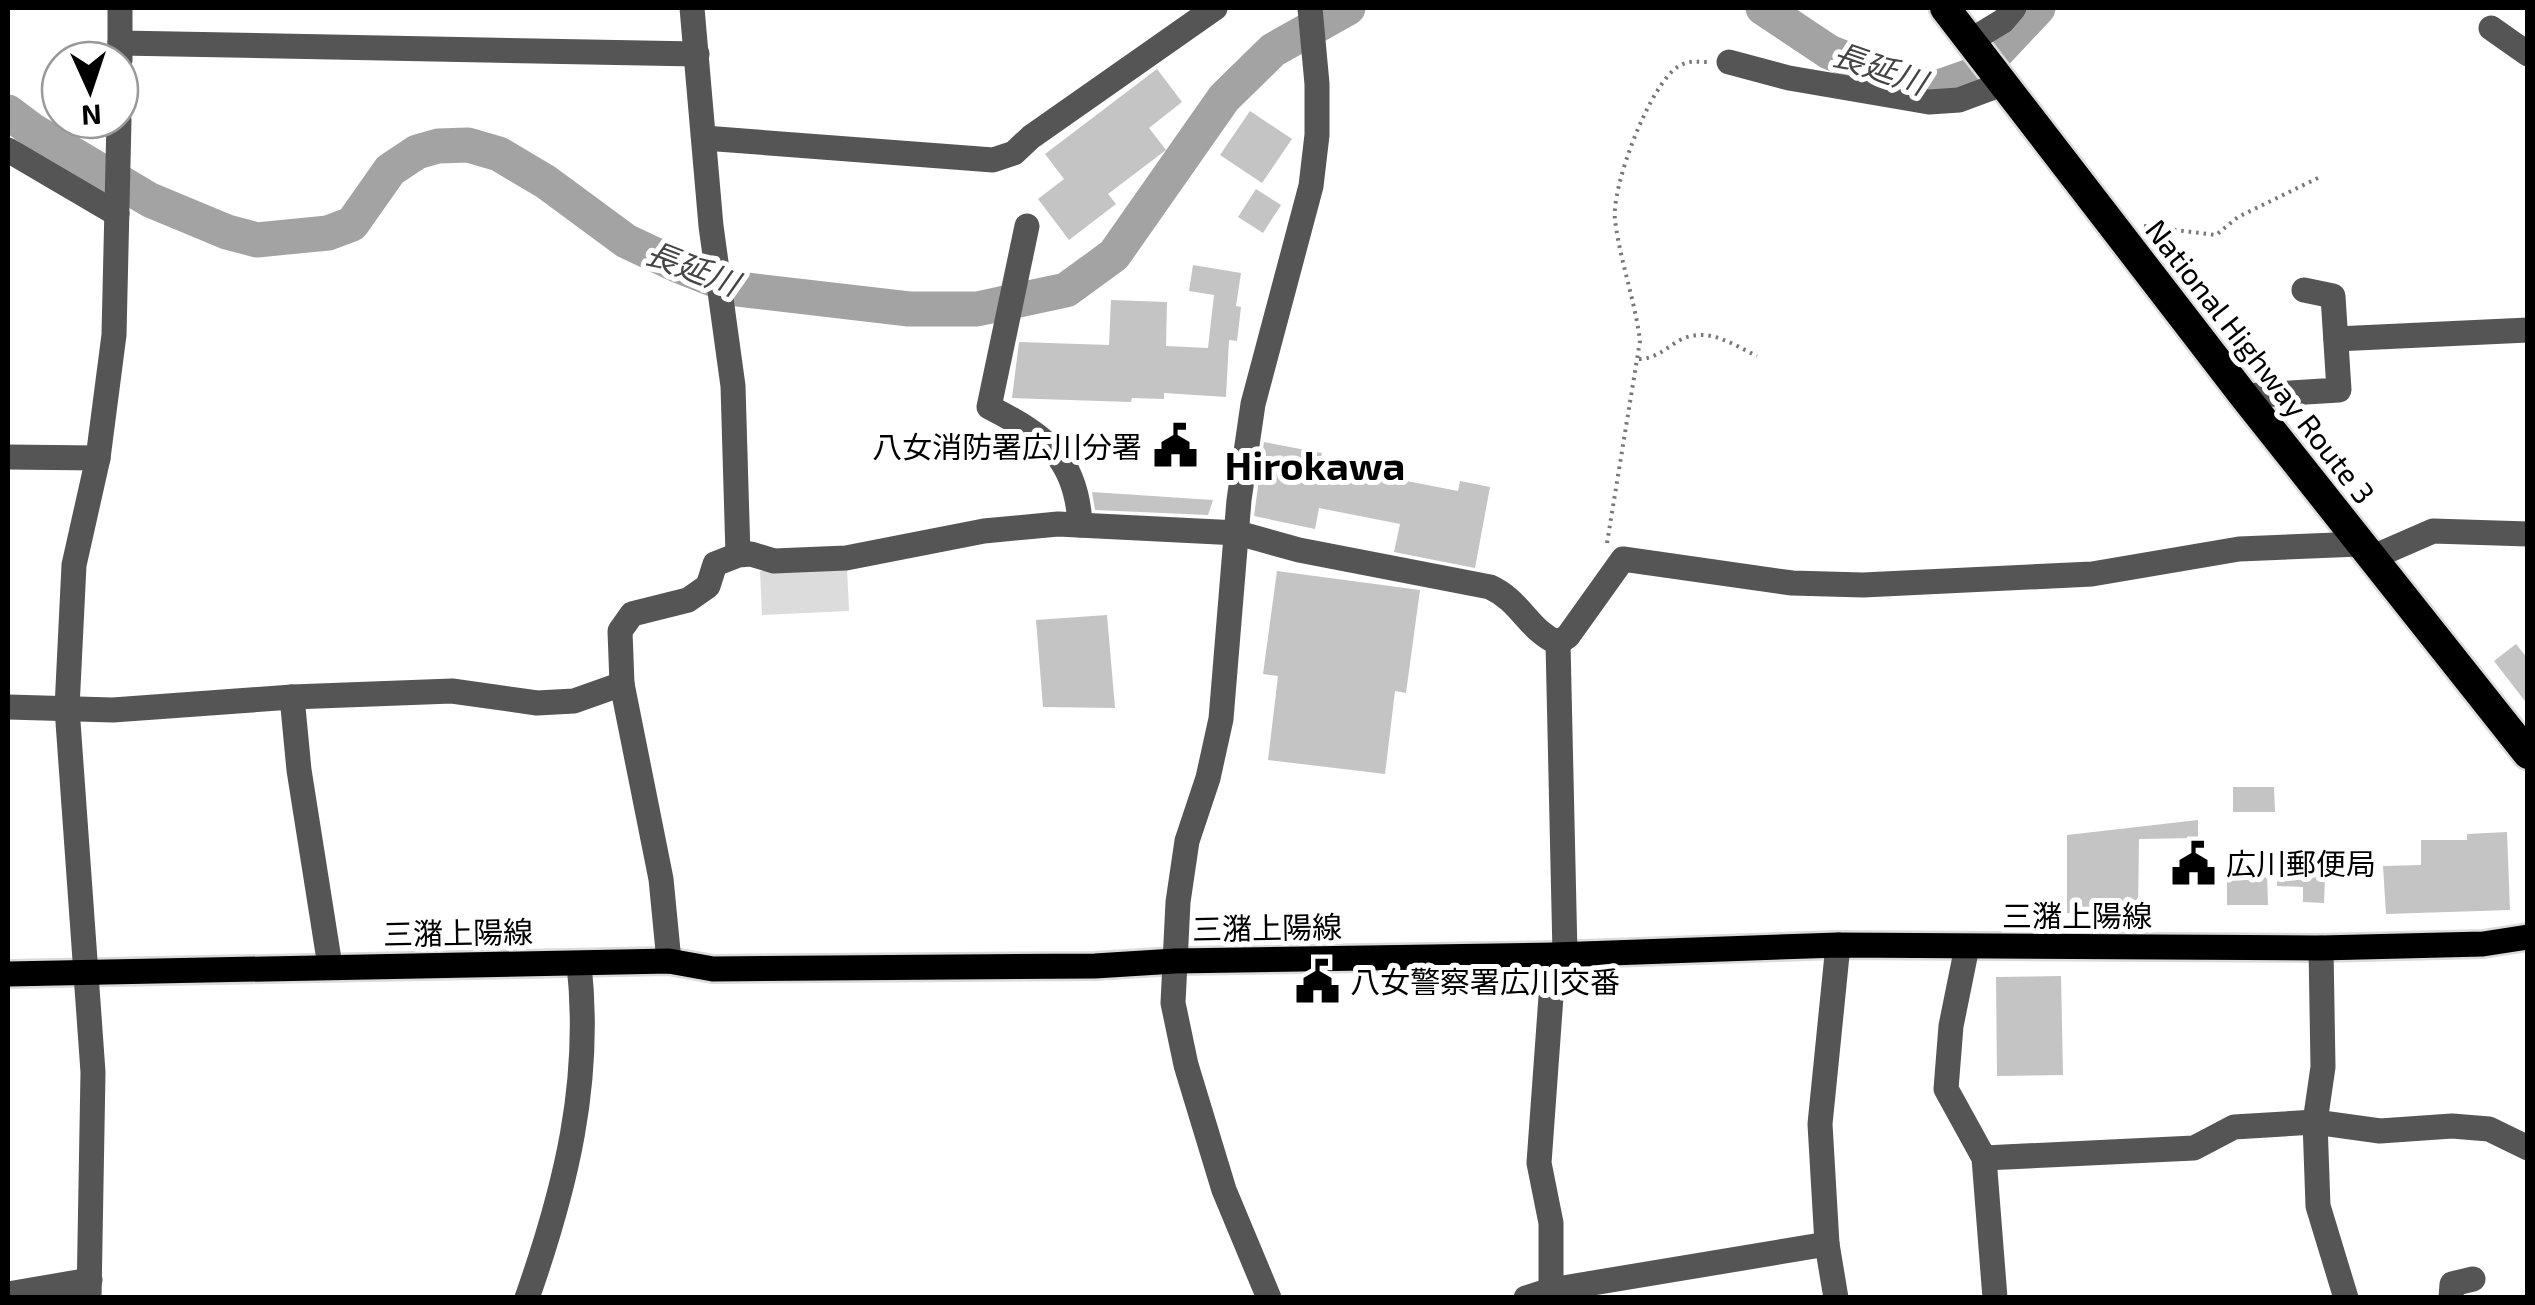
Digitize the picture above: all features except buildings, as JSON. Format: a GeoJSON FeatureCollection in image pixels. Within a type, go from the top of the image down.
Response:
{"type":"FeatureCollection","features":[{"type":"Feature","properties":{"kind":"highway","name":"National Highway Route 3"},"geometry":{"type":"LineString","coordinates":[[1945,8],[2365,551],[2528,754]]}},
{"type":"Feature","properties":{"kind":"main road","name":"三潴上陽線"},"geometry":{"type":"LineString","coordinates":[[8,974],[669,960],[713,969],[1095,966],[1838,945],[2321,948],[2482,944],[2528,937]]}},
{"type":"Feature","properties":{"kind":"street"},"geometry":{"type":"LineString","coordinates":[[120,8],[120,40]]}},
{"type":"Feature","properties":{"kind":"street"},"geometry":{"type":"LineString","coordinates":[[692,8],[711,226],[733,386],[738,555]]}},
{"type":"Feature","properties":{"kind":"street"},"geometry":{"type":"LineString","coordinates":[[704,138],[992,160],[1014,153],[1214,8]]}},
{"type":"Feature","properties":{"kind":"street"},"geometry":{"type":"LineString","coordinates":[[1268,1298],[1224,1190],[1186,1065],[1172,1003],[1178,902],[1187,841],[1208,778],[1220,718],[1239,500],[1253,404],[1311,186],[1317,84],[1310,8]]}},
{"type":"Feature","properties":{"kind":"street"},"geometry":{"type":"LineString","coordinates":[[1972,44],[2014,8]]}},
{"type":"Feature","properties":{"kind":"street"},"geometry":{"type":"LineString","coordinates":[[2492,28],[2528,54]]}},
{"type":"Feature","properties":{"kind":"street"},"geometry":{"type":"LineString","coordinates":[[140,52],[696,54]]}},
{"type":"Feature","properties":{"kind":"street"},"geometry":{"type":"LineString","coordinates":[[1728,62],[1789,78],[1930,102],[1959,100],[2000,82]]}},
{"type":"Feature","properties":{"kind":"street"},"geometry":{"type":"LineString","coordinates":[[8,1294],[90,1289],[93,1072],[66,708],[74,564],[98,458],[114,335],[119,140]]}},
{"type":"Feature","properties":{"kind":"street"},"geometry":{"type":"LineString","coordinates":[[8,150],[117,209]]}},
{"type":"Feature","properties":{"kind":"street"},"geometry":{"type":"LineString","coordinates":[[1027,226],[989,408],[1049,444],[1069,470],[1079,499],[1080,525]]}},
{"type":"Feature","properties":{"kind":"street"},"geometry":{"type":"LineString","coordinates":[[2244,396],[2339,390],[2333,296],[2304,290]]}},
{"type":"Feature","properties":{"kind":"street"},"geometry":{"type":"LineString","coordinates":[[2336,339],[2528,330]]}},
{"type":"Feature","properties":{"kind":"street"},"geometry":{"type":"LineString","coordinates":[[8,457],[98,458]]}},
{"type":"Feature","properties":{"kind":"street"},"geometry":{"type":"LineString","coordinates":[[669,960],[661,878],[622,684],[620,632],[632,614],[688,600],[708,586],[715,564],[738,555],[752,554],[774,561],[846,558],[984,531],[1058,524],[1238,533],[1298,550],[1490,588],[1509,596],[1540,636],[1558,643]]}},
{"type":"Feature","properties":{"kind":"street"},"geometry":{"type":"LineString","coordinates":[[1558,643],[1568,636],[1624,559],[1792,583],[1863,585],[2092,574],[2239,549],[2365,551],[2433,531],[2528,534]]}},
{"type":"Feature","properties":{"kind":"street"},"geometry":{"type":"LineString","coordinates":[[1551,1290],[1551,1222],[1539,1162],[1560,954],[1558,643]]}},
{"type":"Feature","properties":{"kind":"street"},"geometry":{"type":"LineString","coordinates":[[8,707],[114,710],[452,691],[555,702],[574,701],[622,684]]}},
{"type":"Feature","properties":{"kind":"street"},"geometry":{"type":"LineString","coordinates":[[292,697],[299,770],[330,966]]}},
{"type":"Feature","properties":{"kind":"street"},"geometry":{"type":"LineString","coordinates":[[1836,1298],[1828,1244],[1820,1124],[1838,945]]}},
{"type":"Feature","properties":{"kind":"street"},"geometry":{"type":"LineString","coordinates":[[1967,946],[1951,1026],[1946,1090],[1984,1158],[1995,1298]]}},
{"type":"Feature","properties":{"kind":"street"},"geometry":{"type":"LineString","coordinates":[[2321,948],[2323,1067],[2315,1122],[2318,1206],[2346,1298]]}},
{"type":"Feature","properties":{"kind":"street"},"geometry":{"type":"LineString","coordinates":[[526,1298],[554,1219],[581,1092],[584,1016],[578,964]]}},
{"type":"Feature","properties":{"kind":"street"},"geometry":{"type":"LineString","coordinates":[[1984,1158],[2194,1148],[2234,1126],[2315,1122],[2380,1131],[2452,1126],[2490,1130],[2528,1148]]}},
{"type":"Feature","properties":{"kind":"street"},"geometry":{"type":"LineString","coordinates":[[1526,1298],[1551,1290],[1828,1244]]}},
{"type":"Feature","properties":{"kind":"street"},"geometry":{"type":"LineString","coordinates":[[2451,1298],[2452,1284],[2473,1279]]}},
{"type":"Feature","properties":{"kind":"path"},"geometry":{"type":"LineString","coordinates":[[1624,559],[1608,551],[1607,534],[1632,376],[1639,359],[1636,308],[1615,220],[1615,201],[1640,126],[1663,82],[1688,62],[1728,62]]}},
{"type":"Feature","properties":{"kind":"path"},"geometry":{"type":"LineString","coordinates":[[2134,229],[2146,225],[2216,235],[2238,216],[2322,176]]}},
{"type":"Feature","properties":{"kind":"path"},"geometry":{"type":"LineString","coordinates":[[1639,359],[1651,358],[1694,334],[1715,335],[1757,356]]}},
{"type":"Feature","properties":{"kind":"shaded area"},"geometry":{"type":"Polygon","coordinates":[[[841,564],[847,568],[849,611],[762,615],[760,571],[841,564]]]}},
{"type":"Feature","properties":{"kind":"waterway","name":"長延川"},"geometry":{"type":"LineString","coordinates":[[8,112],[150,200],[227,232],[257,240],[328,233],[352,224],[390,170],[417,152],[438,146],[468,145],[499,154],[546,182],[626,241],[738,289],[909,309],[977,309],[1066,290],[1114,255],[1224,98],[1273,50],[1348,8]]}},
{"type":"Feature","properties":{"kind":"waterway","name":"長延川"},"geometry":{"type":"LineString","coordinates":[[1763,8],[1829,52],[1889,76],[1936,88],[1976,74],[2038,8]]}},
{"type":"Feature","properties":{"kind":"place","name":"八女消防署広川分署"},"geometry":{"type":"Point","coordinates":[1175,446]}},
{"type":"Feature","properties":{"kind":"place","name":"広川郵便局"},"geometry":{"type":"Point","coordinates":[2193,863]}},
{"type":"Feature","properties":{"kind":"place","name":"八女警察署広川交番"},"geometry":{"type":"Point","coordinates":[1317,981]}},
{"type":"Feature","properties":{"kind":"district","name":"Hirokawa"},"geometry":{"type":"Point","coordinates":[1315,464]}}]}
